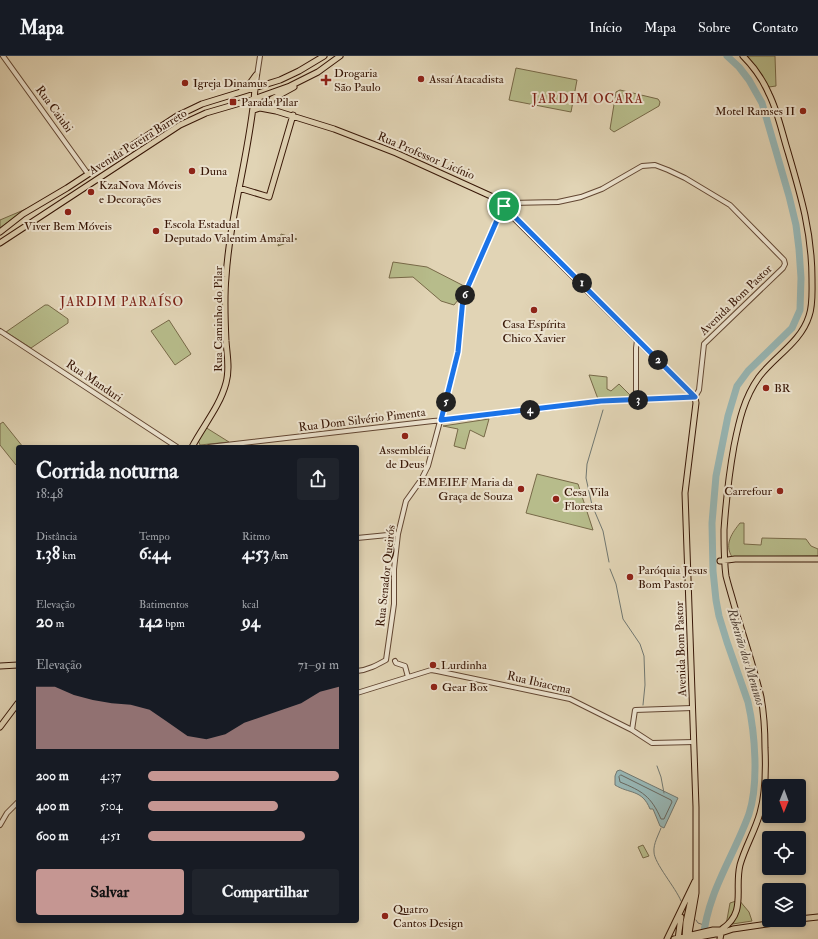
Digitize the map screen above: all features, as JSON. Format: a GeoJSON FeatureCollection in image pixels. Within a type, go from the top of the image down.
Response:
{"type":"FeatureCollection","features":[{"type":"Feature","properties":{"kind":"main road","name":"Avenida Pereira Barreto"},"geometry":{"type":"LineString","coordinates":[[0,232],[30,210],[177,116],[202,104],[255,89],[280,80],[324,56]]}},
{"type":"Feature","properties":{"kind":"main road","name":"Avenida Pereira Barreto"},"geometry":{"type":"LineString","coordinates":[[0,243],[180,126],[206,113],[257,98],[305,79],[318,72],[340,56]]}},
{"type":"Feature","properties":{"kind":"main road"},"geometry":{"type":"LineString","coordinates":[[718,932],[729,924],[734,918],[738,906],[739,868],[760,812],[766,778],[763,708],[725,570],[726,560],[724,534],[728,486],[743,408],[751,390],[760,375],[802,332],[809,317],[812,300],[812,260],[810,240],[807,219],[798,185],[772,99],[757,73],[743,56]]}},
{"type":"Feature","properties":{"kind":"main road"},"geometry":{"type":"LineString","coordinates":[[236,94],[248,86],[256,75]]}},
{"type":"Feature","properties":{"kind":"main road"},"geometry":{"type":"LineString","coordinates":[[276,111],[270,105],[272,99],[305,79]]}},
{"type":"Feature","properties":{"kind":"main road","name":"Rua Caminho do Pilar"},"geometry":{"type":"LineString","coordinates":[[193,445],[224,390],[228,373],[226,340],[226,278],[239,188],[257,98],[255,89]]}},
{"type":"Feature","properties":{"kind":"main road"},"geometry":{"type":"LineString","coordinates":[[257,98],[263,106],[270,110]]}},
{"type":"Feature","properties":{"kind":"main road","name":"Rua Professor Licínio"},"geometry":{"type":"LineString","coordinates":[[254,110],[260,108],[293,115],[334,129],[396,153],[490,195],[504,206],[695,397]]}},
{"type":"Feature","properties":{"kind":"main road"},"geometry":{"type":"LineString","coordinates":[[239,188],[269,197],[293,115]]}},
{"type":"Feature","properties":{"kind":"main road","name":"Avenida Bom Pastor"},"geometry":{"type":"LineString","coordinates":[[687,938],[696,893],[696,807],[685,488],[696,406],[695,397]]}},
{"type":"Feature","properties":{"kind":"main road","name":"Rua Caminho do Pilar"},"geometry":{"type":"LineString","coordinates":[[195,445],[196,438]]}},
{"type":"Feature","properties":{"kind":"main road"},"geometry":{"type":"LineString","coordinates":[[720,561],[818,559]]}},
{"type":"Feature","properties":{"kind":"main road"},"geometry":{"type":"LineString","coordinates":[[0,666],[16,665]]}},
{"type":"Feature","properties":{"kind":"main road"},"geometry":{"type":"LineString","coordinates":[[0,727],[16,706]]}},
{"type":"Feature","properties":{"kind":"main road","name":"Avenida Bom Pastor"},"geometry":{"type":"LineString","coordinates":[[667,939],[696,880]]}},
{"type":"Feature","properties":{"kind":"main road","name":"Avenida Bom Pastor"},"geometry":{"type":"LineString","coordinates":[[677,939],[683,908]]}},
{"type":"Feature","properties":{"kind":"main road"},"geometry":{"type":"LineString","coordinates":[[806,918],[818,917]]}},
{"type":"Feature","properties":{"kind":"main road"},"geometry":{"type":"LineString","coordinates":[[677,939],[762,925]]}},
{"type":"Feature","properties":{"kind":"main road"},"geometry":{"type":"LineString","coordinates":[[718,932],[720,939]]}},
{"type":"Feature","properties":{"kind":"street","name":"Rua Caiubi"},"geometry":{"type":"LineString","coordinates":[[3,56],[88,174]]}},
{"type":"Feature","properties":{"kind":"street"},"geometry":{"type":"LineString","coordinates":[[255,89],[260,56]]}},
{"type":"Feature","properties":{"kind":"street","name":"Avenida Bom Pastor"},"geometry":{"type":"LineString","coordinates":[[504,206],[512,202],[558,202],[581,197],[602,189],[636,168],[655,165],[685,178],[733,206],[784,260],[785,264],[783,268],[704,344],[699,390],[695,397]]}},
{"type":"Feature","properties":{"kind":"street","name":"Rua Senador Queirós"},"geometry":{"type":"LineString","coordinates":[[359,671],[378,665],[386,660],[394,604],[394,569],[398,534],[406,501],[422,480],[428,466],[441,420],[458,352],[463,298],[504,206]]}},
{"type":"Feature","properties":{"kind":"street","name":"Rua Manduri"},"geometry":{"type":"LineString","coordinates":[[0,331],[174,445]]}},
{"type":"Feature","properties":{"kind":"street"},"geometry":{"type":"LineString","coordinates":[[636,400],[636,348],[638,340]]}},
{"type":"Feature","properties":{"kind":"street","name":"Rua Dom Silvério Pimenta"},"geometry":{"type":"LineString","coordinates":[[226,445],[601,401],[695,397]]}},
{"type":"Feature","properties":{"kind":"street"},"geometry":{"type":"LineString","coordinates":[[359,538],[398,534]]}},
{"type":"Feature","properties":{"kind":"street"},"geometry":{"type":"LineString","coordinates":[[359,692],[408,677],[405,666],[396,663],[395,661]]}},
{"type":"Feature","properties":{"kind":"street","name":"Rua Ibiacema"},"geometry":{"type":"LineString","coordinates":[[408,677],[431,670],[570,699],[632,730],[652,743],[694,742]]}},
{"type":"Feature","properties":{"kind":"street"},"geometry":{"type":"LineString","coordinates":[[632,730],[636,710],[692,708]]}},
{"type":"Feature","properties":{"kind":"street"},"geometry":{"type":"LineString","coordinates":[[0,825],[16,804]]}},
{"type":"Feature","properties":{"kind":"green space"},"geometry":{"type":"Polygon","coordinates":[[[746,56],[775,56],[776,86],[769,87],[746,56]]]}},
{"type":"Feature","properties":{"kind":"green space"},"geometry":{"type":"Polygon","coordinates":[[[516,68],[577,80],[571,112],[509,100],[516,68]]]}},
{"type":"Feature","properties":{"kind":"green space"},"geometry":{"type":"Polygon","coordinates":[[[620,90],[658,99],[660,102],[659,106],[614,132],[610,129],[616,92],[620,90]]]}},
{"type":"Feature","properties":{"kind":"green space"},"geometry":{"type":"Polygon","coordinates":[[[26,209],[0,228],[0,220],[26,209]]]}},
{"type":"Feature","properties":{"kind":"green space"},"geometry":{"type":"Polygon","coordinates":[[[281,234],[297,239],[278,246],[281,234]]]}},
{"type":"Feature","properties":{"kind":"green space"},"geometry":{"type":"Polygon","coordinates":[[[393,262],[427,267],[464,286],[458,300],[454,305],[441,301],[413,277],[389,278],[393,262]]]}},
{"type":"Feature","properties":{"kind":"green space"},"geometry":{"type":"Polygon","coordinates":[[[45,305],[48,305],[68,319],[68,323],[31,348],[6,332],[45,305]]]}},
{"type":"Feature","properties":{"kind":"green space"},"geometry":{"type":"Polygon","coordinates":[[[169,320],[191,354],[175,365],[151,331],[169,320]]]}},
{"type":"Feature","properties":{"kind":"green space"},"geometry":{"type":"Polygon","coordinates":[[[589,375],[607,377],[607,389],[611,391],[619,384],[633,398],[598,399],[589,375]]]}},
{"type":"Feature","properties":{"kind":"green space"},"geometry":{"type":"Polygon","coordinates":[[[489,419],[484,437],[470,430],[465,449],[454,446],[458,429],[443,426],[489,419]]]}},
{"type":"Feature","properties":{"kind":"green space"},"geometry":{"type":"Polygon","coordinates":[[[3,422],[21,445],[16,445],[16,465],[0,445],[0,424],[3,422]]]}},
{"type":"Feature","properties":{"kind":"green space"},"geometry":{"type":"Polygon","coordinates":[[[205,427],[229,442],[200,445],[198,440],[205,427]]]}},
{"type":"Feature","properties":{"kind":"green space","name":"Cesa Vila Floresta"},"geometry":{"type":"Polygon","coordinates":[[[537,474],[578,484],[593,530],[526,513],[537,474]]]}},
{"type":"Feature","properties":{"kind":"green space"},"geometry":{"type":"Polygon","coordinates":[[[740,523],[744,523],[744,544],[761,545],[762,538],[806,539],[811,546],[818,549],[818,556],[732,557],[729,543],[734,531],[740,523]]]}},
{"type":"Feature","properties":{"kind":"green space"},"geometry":{"type":"Polygon","coordinates":[[[643,845],[649,856],[643,858],[638,847],[643,845]]]}},
{"type":"Feature","properties":{"kind":"green space"},"geometry":{"type":"Polygon","coordinates":[[[739,900],[749,912],[752,921],[726,925],[730,903],[739,900]]]}},
{"type":"Feature","properties":{"kind":"water"},"geometry":{"type":"Polygon","coordinates":[[[620,770],[678,798],[664,828],[660,826],[653,809],[650,809],[643,798],[615,785],[615,776],[617,771],[620,770]]]}},
{"type":"Feature","properties":{"kind":"waterway","name":"Ribeirão dos Meninos"},"geometry":{"type":"LineString","coordinates":[[703,939],[710,905],[749,814],[752,802],[755,773],[753,728],[748,702],[727,642],[716,600],[713,571],[712,523],[716,476],[728,416],[737,386],[748,371],[792,328],[800,310],[801,278],[796,225],[762,103],[749,80],[739,67],[727,56]]}},
{"type":"Feature","properties":{"kind":"waterway"},"geometry":{"type":"LineString","coordinates":[[603,410],[587,464],[586,478],[592,505],[603,531],[609,562]]}},
{"type":"Feature","properties":{"kind":"waterway"},"geometry":{"type":"LineString","coordinates":[[610,569],[616,584],[623,619],[640,644],[644,656],[645,685],[643,705]]}},
{"type":"Feature","properties":{"kind":"waterway"},"geometry":{"type":"LineString","coordinates":[[657,766],[664,793]]}},
{"type":"Feature","properties":{"kind":"waterway"},"geometry":{"type":"LineString","coordinates":[[661,828],[654,846],[655,857],[681,901]]}},
{"type":"Feature","properties":{"kind":"waterway"},"geometry":{"type":"LineString","coordinates":[[696,920],[698,923],[704,925]]}},
{"type":"Feature","properties":{"kind":"place","name":"Assaí Atacadista"},"geometry":{"type":"Point","coordinates":[421,79]}},
{"type":"Feature","properties":{"kind":"place","name":"Drogaria São Paulo"},"geometry":{"type":"Point","coordinates":[326,80]}},
{"type":"Feature","properties":{"kind":"place","name":"Igreja Dinamus"},"geometry":{"type":"Point","coordinates":[185,83]}},
{"type":"Feature","properties":{"kind":"place","name":"Parada Pilar"},"geometry":{"type":"Point","coordinates":[233,102]}},
{"type":"Feature","properties":{"kind":"place","name":"Motel Ramses II"},"geometry":{"type":"Point","coordinates":[803,111]}},
{"type":"Feature","properties":{"kind":"place","name":"Duna"},"geometry":{"type":"Point","coordinates":[192,171]}},
{"type":"Feature","properties":{"kind":"place","name":"KzaNova Móveis e Decorações"},"geometry":{"type":"Point","coordinates":[91,192]}},
{"type":"Feature","properties":{"kind":"place","name":"Viver Bem Móveis"},"geometry":{"type":"Point","coordinates":[68,212]}},
{"type":"Feature","properties":{"kind":"place","name":"Escola Estadual Deputado Valentim Amaral"},"geometry":{"type":"Point","coordinates":[156,231]}},
{"type":"Feature","properties":{"kind":"place","name":"Casa Espírita Chico Xavier"},"geometry":{"type":"Point","coordinates":[534,310]}},
{"type":"Feature","properties":{"kind":"place","name":"BR"},"geometry":{"type":"Point","coordinates":[766,388]}},
{"type":"Feature","properties":{"kind":"place","name":"Assembléia de Deus"},"geometry":{"type":"Point","coordinates":[405,436]}},
{"type":"Feature","properties":{"kind":"place","name":"EMEIEF Maria da Graça de Souza"},"geometry":{"type":"Point","coordinates":[521,489]}},
{"type":"Feature","properties":{"kind":"place","name":"Carrefour"},"geometry":{"type":"Point","coordinates":[780,491]}},
{"type":"Feature","properties":{"kind":"place","name":"Cesa Vila Floresta"},"geometry":{"type":"Point","coordinates":[556,499]}},
{"type":"Feature","properties":{"kind":"place","name":"Paróquia Jesus Bom Pastor"},"geometry":{"type":"Point","coordinates":[630,577]}},
{"type":"Feature","properties":{"kind":"place","name":"Lurdinha"},"geometry":{"type":"Point","coordinates":[433,665]}},
{"type":"Feature","properties":{"kind":"place","name":"Gear Box"},"geometry":{"type":"Point","coordinates":[434,687]}},
{"type":"Feature","properties":{"kind":"place","name":"Quatro Cantos Design"},"geometry":{"type":"Point","coordinates":[385,916]}},
{"type":"Feature","properties":{"kind":"district","name":"JARDIM OCARA"},"geometry":{"type":"Point","coordinates":[588,99]}},
{"type":"Feature","properties":{"kind":"district","name":"JARDIM PARAÍSO"},"geometry":{"type":"Point","coordinates":[122,302]}},
{"type":"Feature","properties":{"kind":"route"},"geometry":{"type":"LineString","coordinates":[[504,206],[692,392],[695,397],[601,401],[441,420],[458,352],[463,298],[504,206]]}}]}
